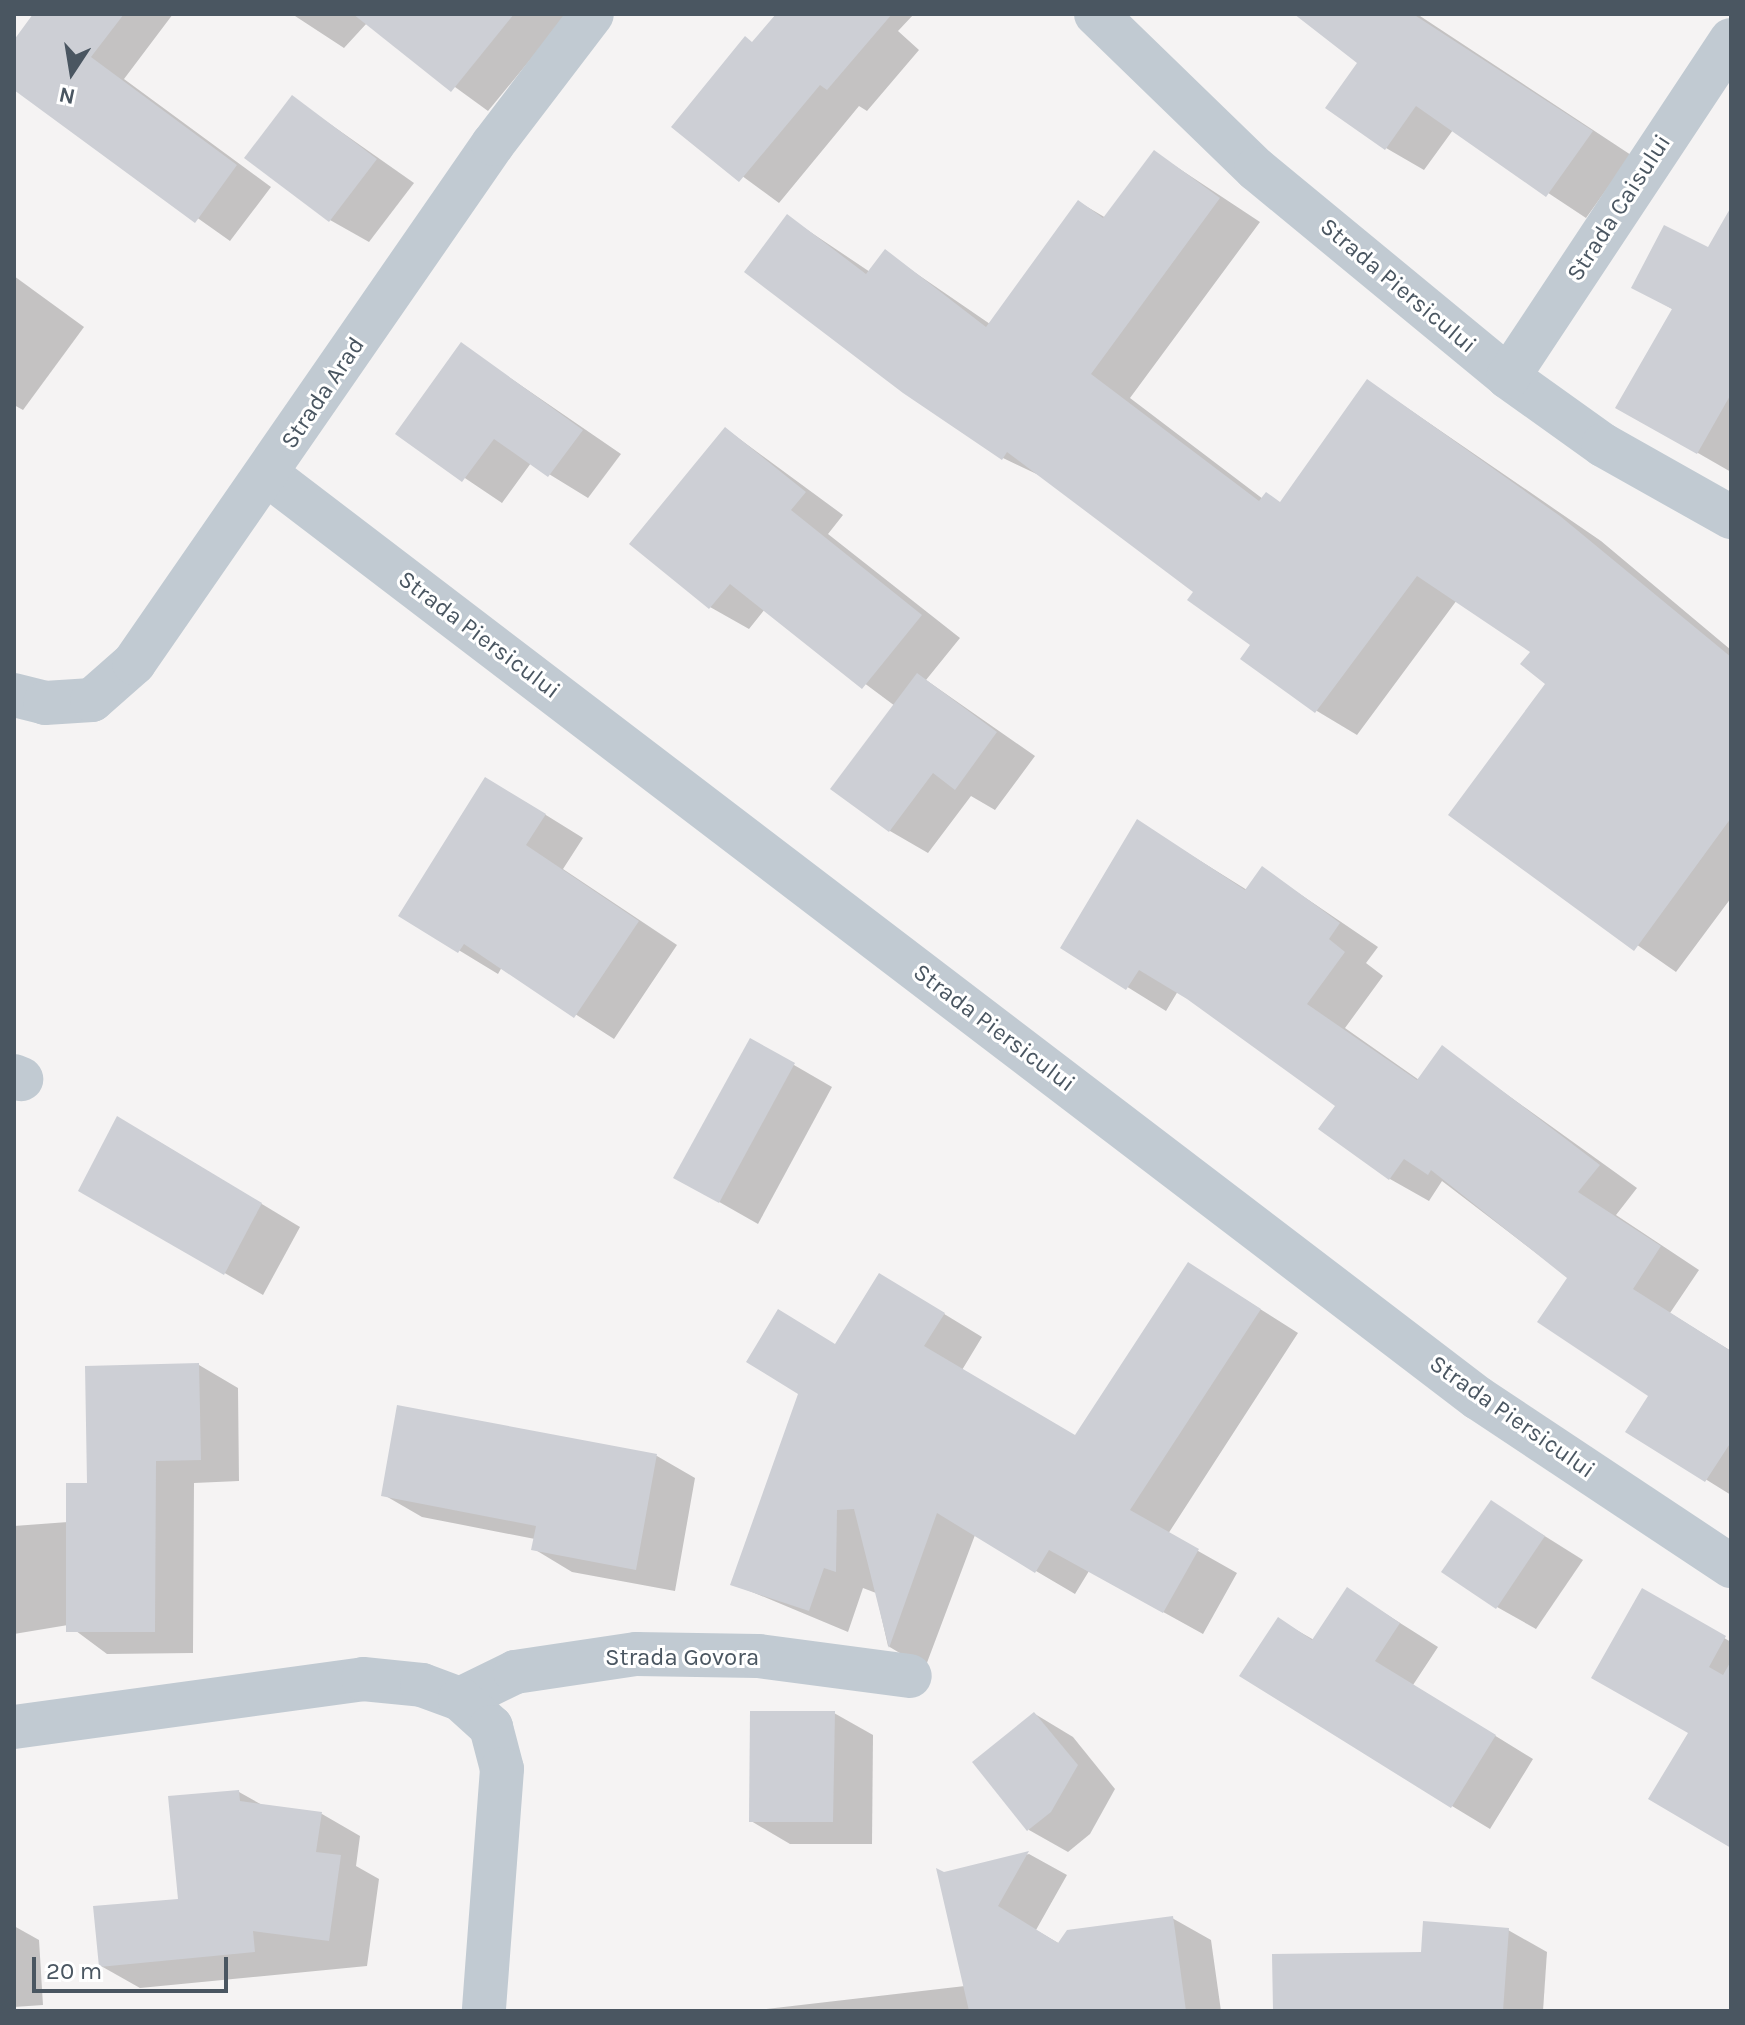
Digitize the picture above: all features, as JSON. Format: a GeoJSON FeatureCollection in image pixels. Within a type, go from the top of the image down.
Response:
{"type":"FeatureCollection","features":[{"type":"Feature","properties":{"kind":"street","name":"Strada Arad"},"geometry":{"type":"LineString","coordinates":[[14,695],[45,703],[92,700],[134,663],[268,475],[493,144],[592,14]]}},
{"type":"Feature","properties":{"kind":"street","name":"Strada Piersicului"},"geometry":{"type":"LineString","coordinates":[[1096,14],[1256,169],[1508,377],[1603,445],[1731,517]]}},
{"type":"Feature","properties":{"kind":"street","name":"Strada Caisului"},"geometry":{"type":"LineString","coordinates":[[1508,377],[1731,40]]}},
{"type":"Feature","properties":{"kind":"street","name":"Strada Piersicului"},"geometry":{"type":"LineString","coordinates":[[268,475],[1478,1398],[1731,1566]]}},
{"type":"Feature","properties":{"kind":"street","name":"Strada Govora"},"geometry":{"type":"LineString","coordinates":[[460,1699],[515,1672],[636,1654],[758,1656],[910,1676]]}},
{"type":"Feature","properties":{"kind":"street"},"geometry":{"type":"LineString","coordinates":[[14,1727],[363,1679],[422,1685],[460,1699],[491,1727],[502,1769],[484,2011]]}},
{"type":"Feature","properties":{"kind":"building"},"geometry":{"type":"Polygon","coordinates":[[[33,14],[124,14],[91,57],[237,165],[195,223],[14,90],[14,40],[33,14]]]}},
{"type":"Feature","properties":{"kind":"building"},"geometry":{"type":"Polygon","coordinates":[[[353,14],[514,14],[451,92],[353,14]]]}},
{"type":"Feature","properties":{"kind":"building"},"geometry":{"type":"Polygon","coordinates":[[[776,14],[892,14],[827,90],[820,85],[739,182],[671,127],[745,36],[752,42],[776,14]]]}},
{"type":"Feature","properties":{"kind":"building"},"geometry":{"type":"Polygon","coordinates":[[[1294,14],[1413,14],[1593,131],[1546,197],[1416,106],[1385,150],[1325,108],[1357,63],[1294,14]]]}},
{"type":"Feature","properties":{"kind":"building"},"geometry":{"type":"Polygon","coordinates":[[[292,95],[377,159],[329,222],[244,158],[292,95]]]}},
{"type":"Feature","properties":{"kind":"building"},"geometry":{"type":"Polygon","coordinates":[[[1154,150],[1220,198],[1091,374],[1259,501],[1266,492],[1280,502],[1367,379],[1560,516],[1731,657],[1731,818],[1634,951],[1448,815],[1545,684],[1520,664],[1530,652],[1417,576],[1315,713],[1240,659],[1250,645],[1187,600],[1193,592],[1007,452],[1002,460],[903,393],[744,272],[787,214],[866,274],[885,249],[986,327],[1078,200],[1103,218],[1154,150]]]}},
{"type":"Feature","properties":{"kind":"building"},"geometry":{"type":"Polygon","coordinates":[[[1731,207],[1731,394],[1697,454],[1615,408],[1672,309],[1631,288],[1664,225],[1708,247],[1731,207]]]}},
{"type":"Feature","properties":{"kind":"building"},"geometry":{"type":"Polygon","coordinates":[[[461,342],[583,430],[548,477],[494,439],[462,482],[395,434],[461,342]]]}},
{"type":"Feature","properties":{"kind":"building"},"geometry":{"type":"Polygon","coordinates":[[[725,427],[806,492],[791,510],[922,615],[862,689],[730,584],[709,609],[629,544],[725,427]]]}},
{"type":"Feature","properties":{"kind":"building"},"geometry":{"type":"Polygon","coordinates":[[[917,673],[997,732],[955,790],[933,773],[889,832],[830,789],[917,673]]]}},
{"type":"Feature","properties":{"kind":"building"},"geometry":{"type":"Polygon","coordinates":[[[485,777],[546,814],[526,845],[639,921],[574,1018],[464,944],[458,953],[398,916],[485,777]]]}},
{"type":"Feature","properties":{"kind":"building"},"geometry":{"type":"Polygon","coordinates":[[[1137,819],[1245,890],[1262,866],[1340,923],[1329,939],[1345,952],[1307,1004],[1417,1080],[1442,1045],[1600,1165],[1578,1192],[1661,1246],[1633,1289],[1731,1351],[1731,1442],[1705,1482],[1625,1432],[1648,1396],[1537,1322],[1567,1278],[1431,1170],[1428,1175],[1404,1159],[1389,1180],[1318,1129],[1335,1106],[1187,999],[1139,970],[1126,990],[1060,948],[1137,819]]]}},
{"type":"Feature","properties":{"kind":"building"},"geometry":{"type":"Polygon","coordinates":[[[750,1038],[795,1063],[719,1203],[673,1178],[750,1038]]]}},
{"type":"Feature","properties":{"kind":"building"},"geometry":{"type":"Polygon","coordinates":[[[117,1116],[262,1203],[224,1275],[78,1191],[117,1116]]]}},
{"type":"Feature","properties":{"kind":"building"},"geometry":{"type":"Polygon","coordinates":[[[1188,1262],[1261,1309],[1130,1510],[1199,1549],[1163,1613],[1049,1550],[1035,1573],[937,1513],[889,1648],[854,1509],[837,1510],[836,1572],[824,1568],[809,1611],[730,1585],[798,1394],[746,1362],[778,1309],[835,1344],[879,1273],[945,1313],[924,1346],[1075,1435],[1188,1262]]]}},
{"type":"Feature","properties":{"kind":"building"},"geometry":{"type":"Polygon","coordinates":[[[199,1363],[201,1460],[156,1461],[155,1632],[66,1632],[66,1483],[87,1483],[85,1366],[199,1363]]]}},
{"type":"Feature","properties":{"kind":"building"},"geometry":{"type":"Polygon","coordinates":[[[397,1405],[657,1454],[636,1570],[531,1550],[536,1526],[381,1496],[397,1405]]]}},
{"type":"Feature","properties":{"kind":"building"},"geometry":{"type":"Polygon","coordinates":[[[1491,1500],[1545,1536],[1496,1609],[1441,1572],[1491,1500]]]}},
{"type":"Feature","properties":{"kind":"building"},"geometry":{"type":"Polygon","coordinates":[[[1347,1587],[1400,1623],[1375,1661],[1496,1735],[1451,1808],[1239,1676],[1278,1617],[1312,1640],[1347,1587]]]}},
{"type":"Feature","properties":{"kind":"building"},"geometry":{"type":"Polygon","coordinates":[[[1642,1588],[1726,1636],[1709,1667],[1723,1675],[1731,1661],[1731,1848],[1648,1799],[1688,1733],[1591,1678],[1642,1588]]]}},
{"type":"Feature","properties":{"kind":"building"},"geometry":{"type":"Polygon","coordinates":[[[750,1711],[835,1711],[833,1822],[749,1822],[750,1711]]]}},
{"type":"Feature","properties":{"kind":"building"},"geometry":{"type":"Polygon","coordinates":[[[1034,1712],[1078,1765],[1051,1812],[1027,1831],[972,1762],[1034,1712]]]}},
{"type":"Feature","properties":{"kind":"building"},"geometry":{"type":"Polygon","coordinates":[[[239,1790],[240,1801],[322,1812],[316,1852],[341,1855],[329,1941],[253,1931],[255,1952],[99,1967],[93,1906],[178,1899],[168,1796],[239,1790]]]}},
{"type":"Feature","properties":{"kind":"building"},"geometry":{"type":"Polygon","coordinates":[[[1029,1851],[998,1906],[1058,1943],[1067,1930],[1173,1916],[1186,2011],[969,2011],[936,1868],[944,1872],[1029,1851]]]}},
{"type":"Feature","properties":{"kind":"building"},"geometry":{"type":"Polygon","coordinates":[[[1423,1921],[1509,1928],[1503,2011],[1273,2011],[1272,1954],[1421,1952],[1423,1921]]]}}]}
